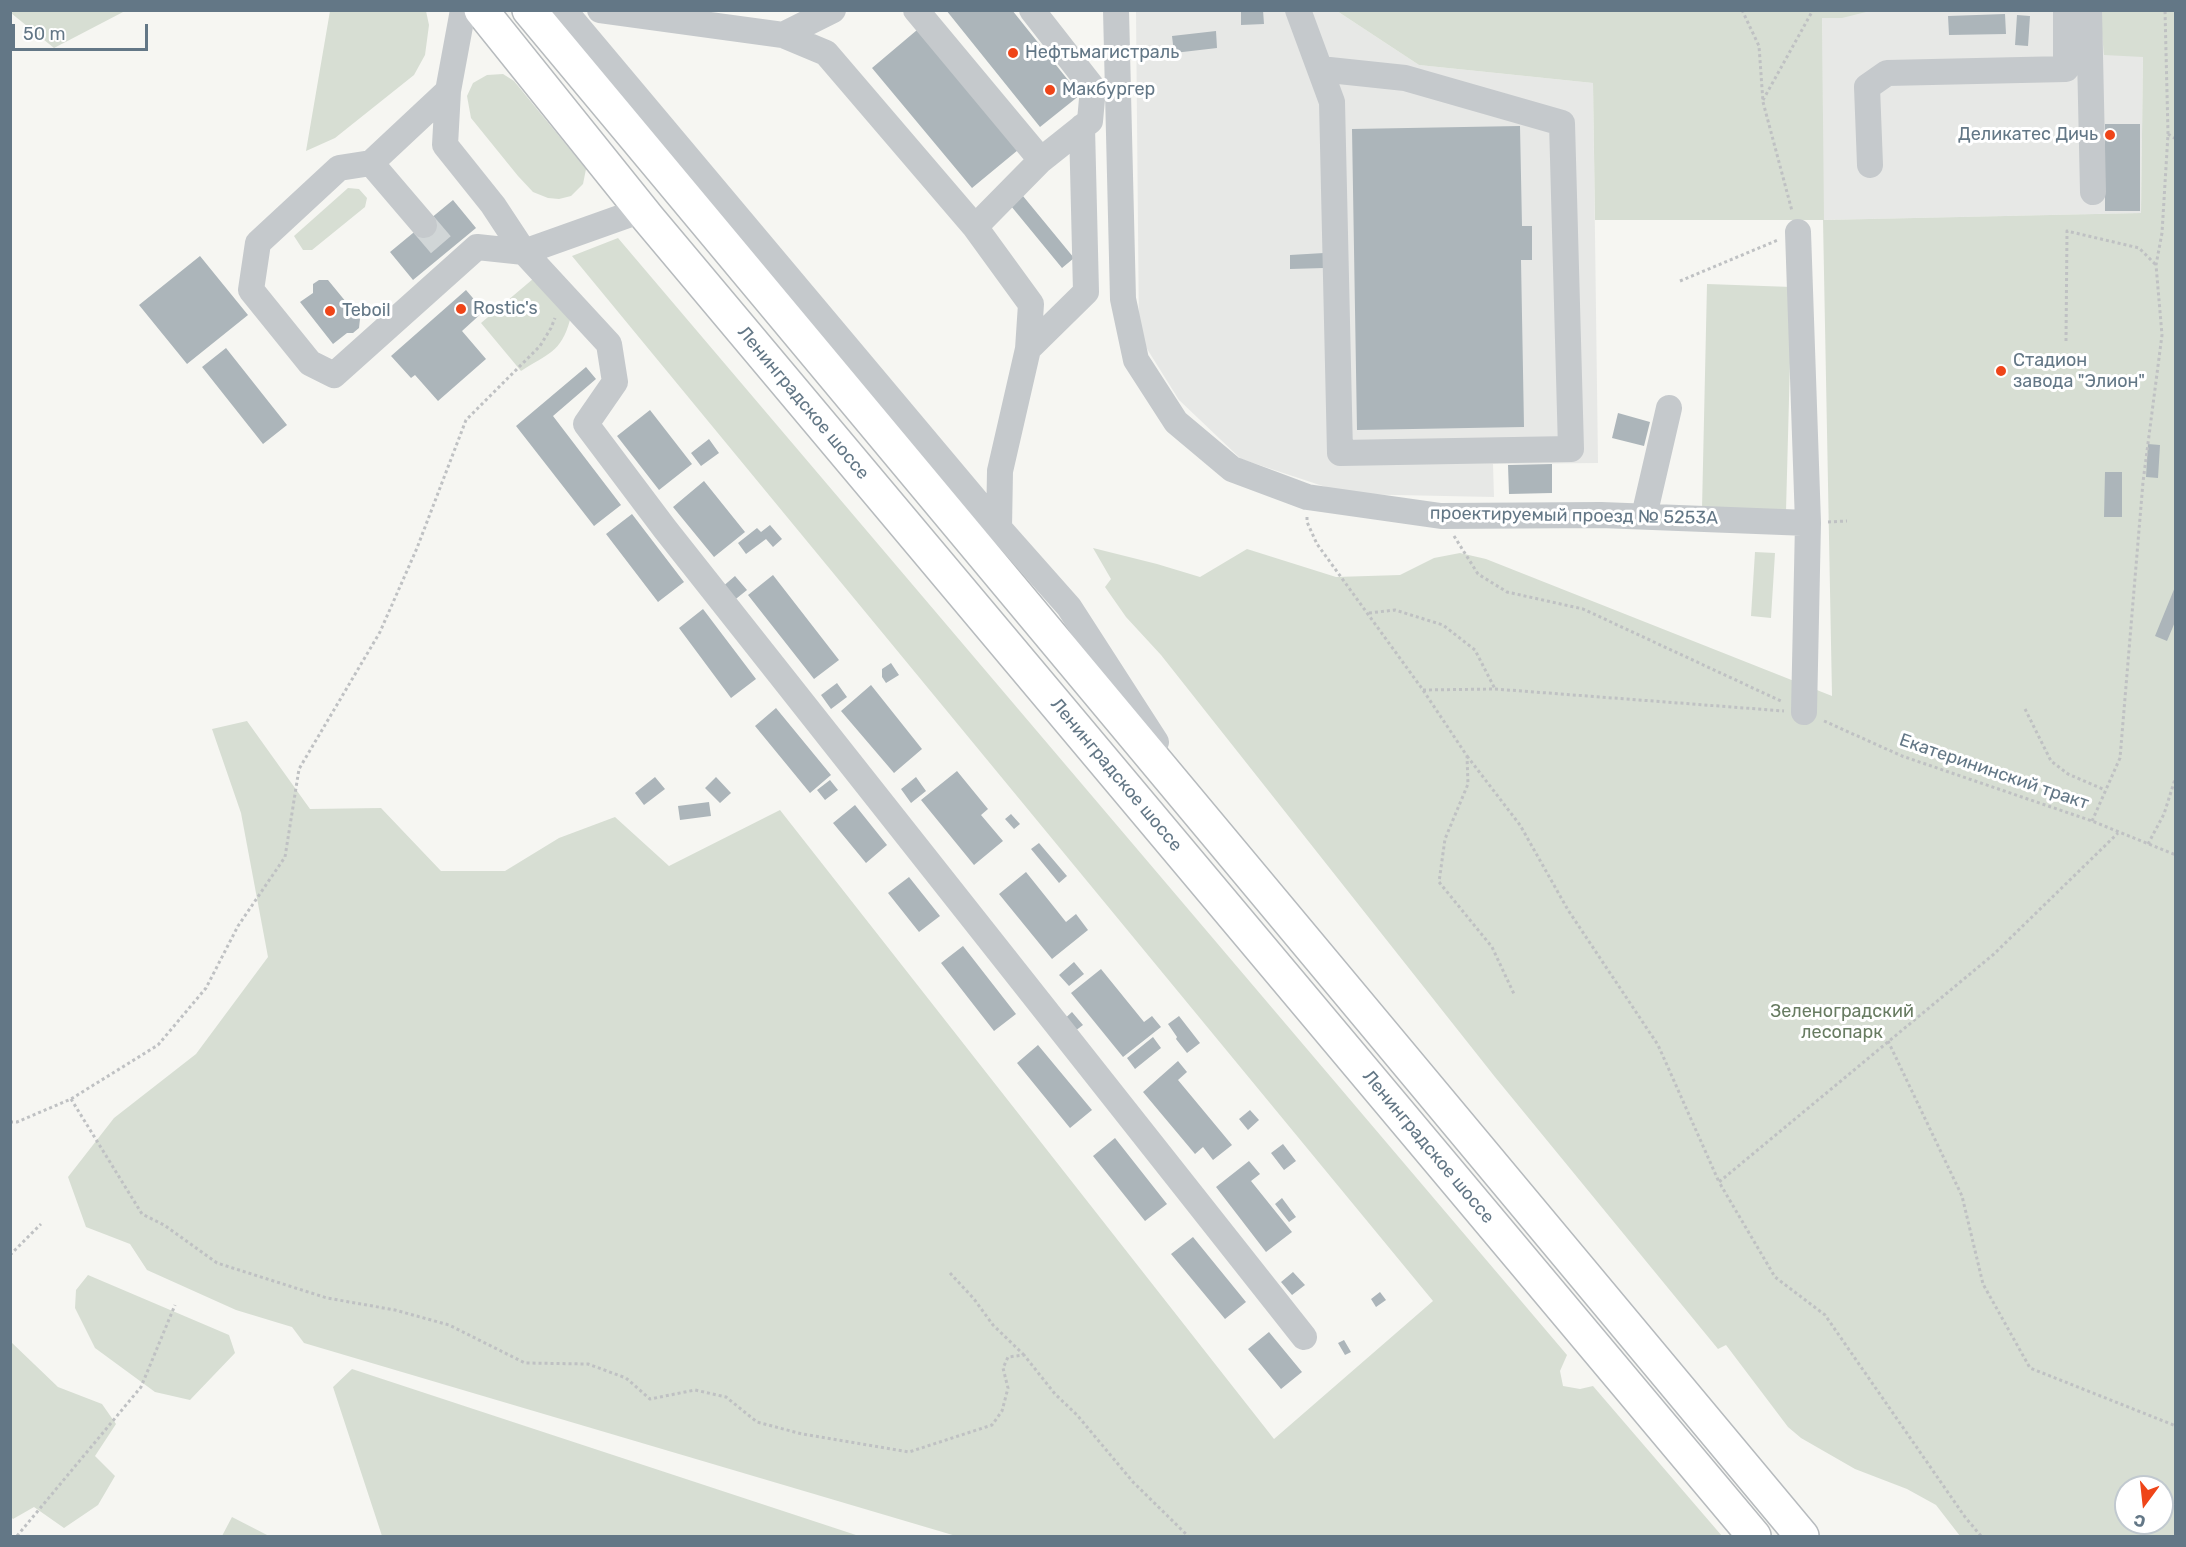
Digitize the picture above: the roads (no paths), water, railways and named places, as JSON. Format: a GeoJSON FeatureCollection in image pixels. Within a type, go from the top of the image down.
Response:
{"type":"FeatureCollection","features":[{"type":"Feature","properties":{"kind":"highway","name":"Ленинградское шоссе"},"geometry":{"type":"LineString","coordinates":[[481,10],[642,210],[1754,1536]]}},
{"type":"Feature","properties":{"kind":"highway"},"geometry":{"type":"LineString","coordinates":[[529,10],[1802,1536]]}},
{"type":"Feature","properties":{"kind":"lane"},"geometry":{"type":"LineString","coordinates":[[463,10],[447,91],[445,145],[493,205],[524,252],[609,344],[615,382],[585,424],[664,529],[1304,1337]]}},
{"type":"Feature","properties":{"kind":"lane"},"geometry":{"type":"LineString","coordinates":[[564,10],[1068,608],[1207,821]]}},
{"type":"Feature","properties":{"kind":"lane"},"geometry":{"type":"LineString","coordinates":[[600,10],[783,35],[826,53],[975,227],[1031,304],[1028,349],[1000,471],[999,528]]}},
{"type":"Feature","properties":{"kind":"lane"},"geometry":{"type":"LineString","coordinates":[[783,35],[833,10]]}},
{"type":"Feature","properties":{"kind":"lane"},"geometry":{"type":"LineString","coordinates":[[916,10],[1041,160]]}},
{"type":"Feature","properties":{"kind":"lane"},"geometry":{"type":"LineString","coordinates":[[975,227],[1041,160],[1090,122],[1093,88],[1032,10]]}},
{"type":"Feature","properties":{"kind":"lane","name":"проектируемый проезд № 5253А"},"geometry":{"type":"LineString","coordinates":[[1116,10],[1123,299],[1136,360],[1176,422],[1232,469],[1307,497],[1441,516],[1644,516],[1808,523]]}},
{"type":"Feature","properties":{"kind":"lane"},"geometry":{"type":"LineString","coordinates":[[1298,10],[1332,102],[1340,453],[1571,448],[1562,123],[1405,78],[1320,69]]}},
{"type":"Feature","properties":{"kind":"lane"},"geometry":{"type":"LineString","coordinates":[[1870,165],[1867,87],[1887,73],[2066,69],[2066,10]]}},
{"type":"Feature","properties":{"kind":"lane"},"geometry":{"type":"LineString","coordinates":[[2089,10],[2093,192]]}},
{"type":"Feature","properties":{"kind":"lane"},"geometry":{"type":"LineString","coordinates":[[447,91],[371,163],[339,168],[258,243],[251,290],[310,363],[334,375],[452,258],[477,248],[524,252],[642,210]]}},
{"type":"Feature","properties":{"kind":"lane"},"geometry":{"type":"LineString","coordinates":[[1028,349],[1086,292],[1082,127]]}},
{"type":"Feature","properties":{"kind":"lane"},"geometry":{"type":"LineString","coordinates":[[371,163],[424,225]]}},
{"type":"Feature","properties":{"kind":"lane"},"geometry":{"type":"LineString","coordinates":[[1798,232],[1808,523],[1804,712]]}},
{"type":"Feature","properties":{"kind":"lane"},"geometry":{"type":"LineString","coordinates":[[1644,516],[1669,408]]}},
{"type":"Feature","properties":{"kind":"tunnel"},"geometry":{"type":"LineString","coordinates":[[424,225],[447,252]]}},
{"type":"Feature","properties":{"kind":"place","name":"Нефтьмагистраль"},"geometry":{"type":"Point","coordinates":[1013,53]}},
{"type":"Feature","properties":{"kind":"place","name":"Макбургер"},"geometry":{"type":"Point","coordinates":[1050,90]}},
{"type":"Feature","properties":{"kind":"place","name":"Деликатес Дичь"},"geometry":{"type":"Point","coordinates":[2110,135]}},
{"type":"Feature","properties":{"kind":"place","name":"Rostic's"},"geometry":{"type":"Point","coordinates":[461,309]}},
{"type":"Feature","properties":{"kind":"place","name":"Teboil"},"geometry":{"type":"Point","coordinates":[330,311]}},
{"type":"Feature","properties":{"kind":"place","name":"Стадион завода \"Элион\""},"geometry":{"type":"Point","coordinates":[2001,371]}},
{"type":"Feature","properties":{"kind":"park label","name":"Зеленоградский лесопарк"},"geometry":{"type":"Point","coordinates":[1842,1022]}}]}
